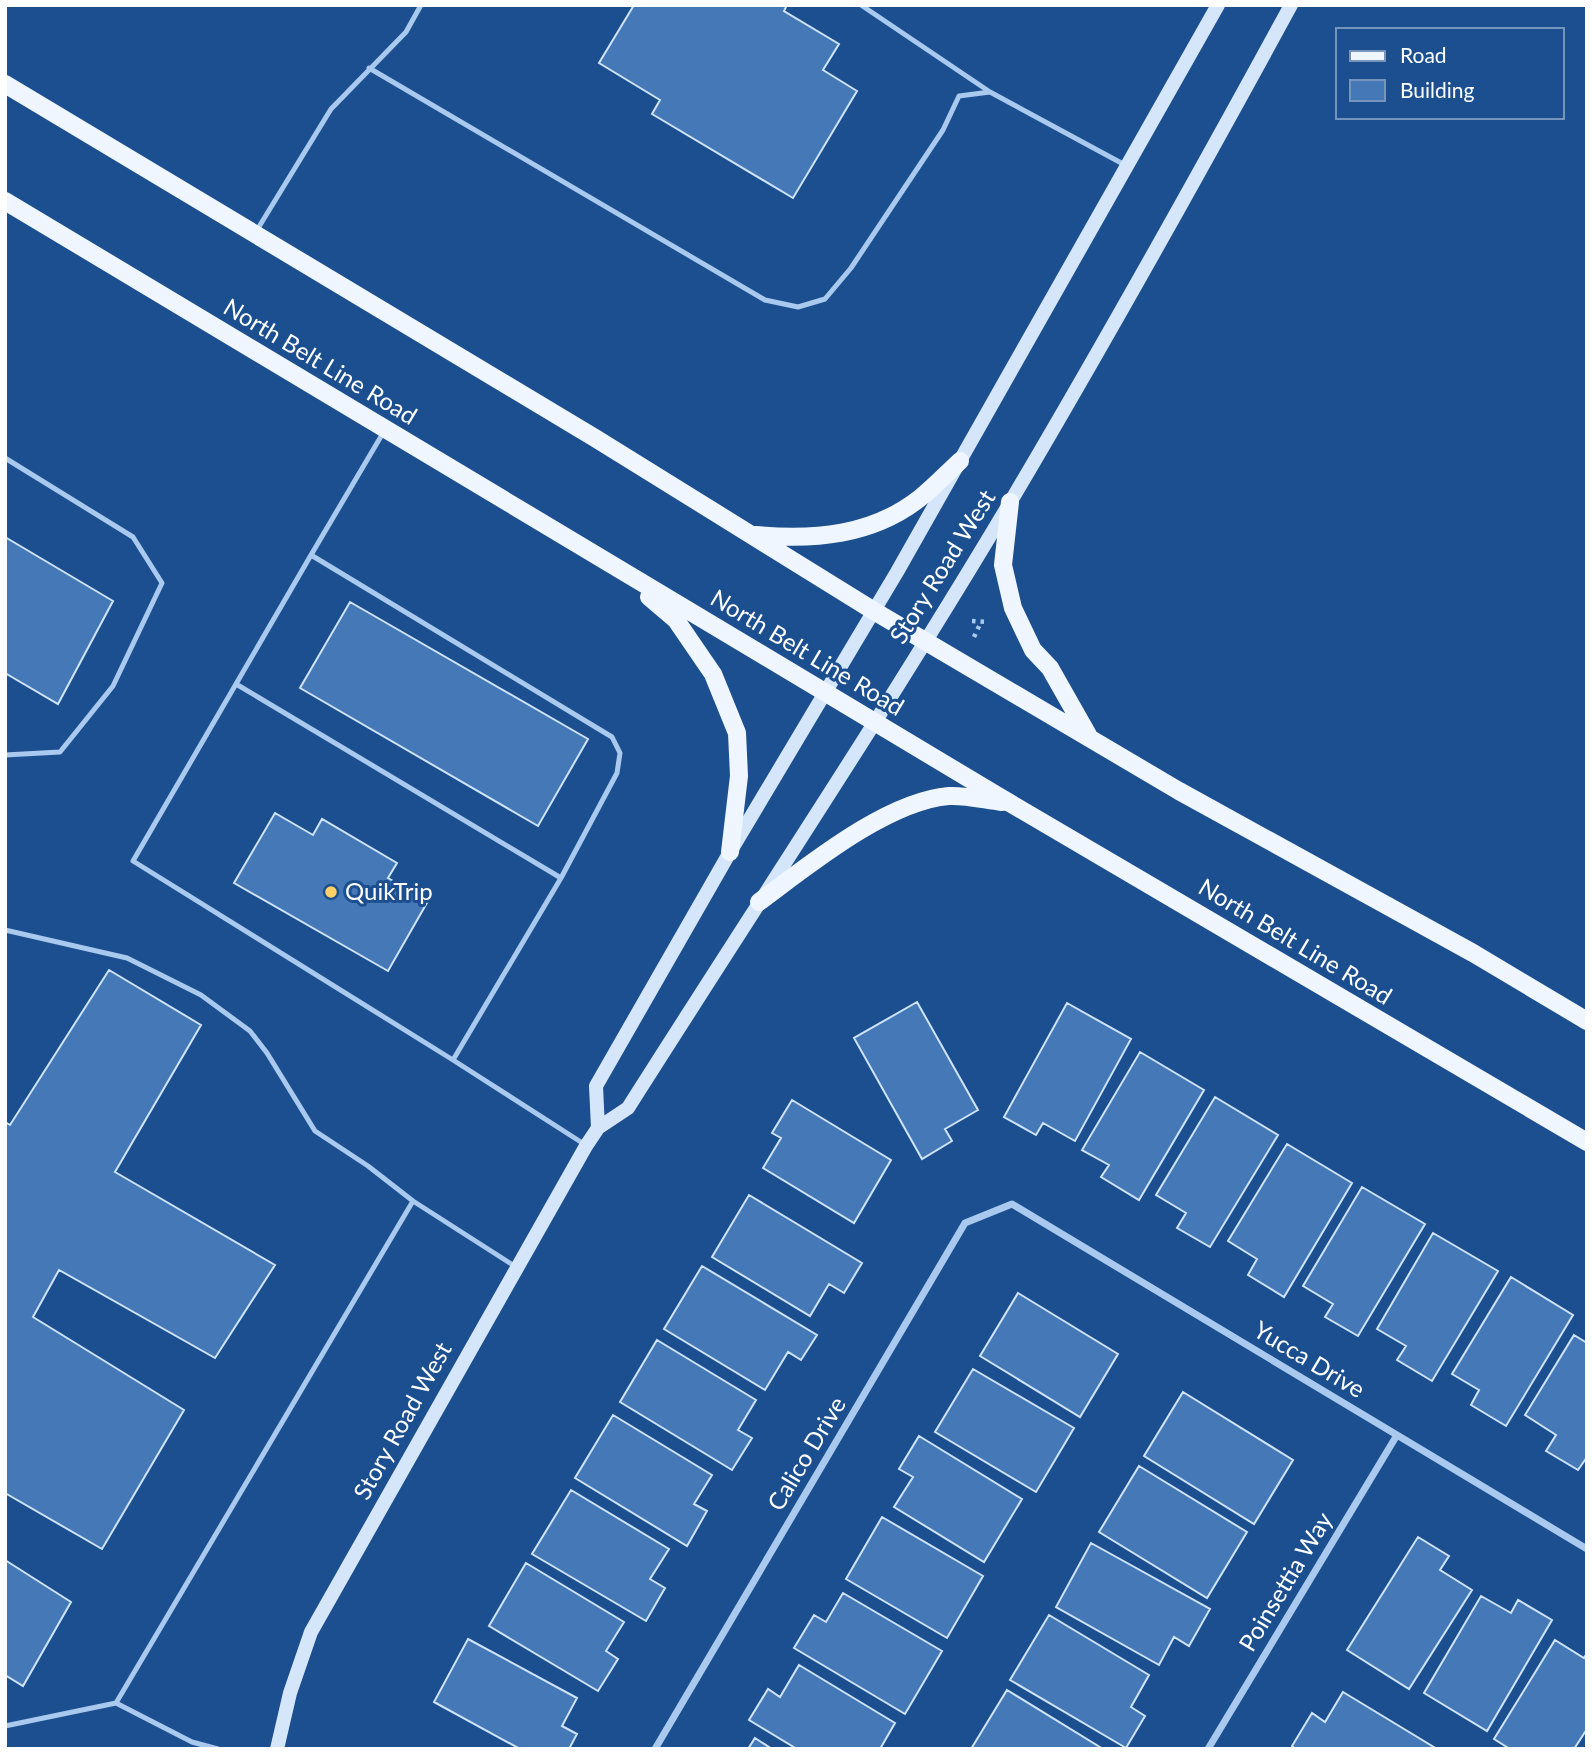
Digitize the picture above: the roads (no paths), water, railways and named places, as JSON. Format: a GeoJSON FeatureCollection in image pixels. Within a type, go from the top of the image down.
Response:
{"type":"FeatureCollection","features":[{"type":"Feature","properties":{"kind":"main road"},"geometry":{"type":"LineString","coordinates":[[5,84],[874,611],[1203,804],[1473,953],[1587,1021]]}},
{"type":"Feature","properties":{"kind":"main road","name":"North Belt Line Road"},"geometry":{"type":"LineString","coordinates":[[5,201],[825,693],[1587,1142]]}},
{"type":"Feature","properties":{"kind":"main road"},"geometry":{"type":"LineString","coordinates":[[752,535],[797,538],[830,536],[863,528],[887,519],[920,498],[960,461]]}},
{"type":"Feature","properties":{"kind":"main road"},"geometry":{"type":"LineString","coordinates":[[1010,502],[1003,565],[1013,608],[1033,650],[1049,668],[1090,738]]}},
{"type":"Feature","properties":{"kind":"main road"},"geometry":{"type":"LineString","coordinates":[[615,567],[676,620],[713,674],[737,733],[739,776],[730,852]]}},
{"type":"Feature","properties":{"kind":"main road"},"geometry":{"type":"LineString","coordinates":[[759,902],[818,858],[895,809],[949,796],[1011,803]]}},
{"type":"Feature","properties":{"kind":"street","name":"Story Road West"},"geometry":{"type":"LineString","coordinates":[[598,1128],[596,1086],[730,852],[874,611],[1218,5]]}},
{"type":"Feature","properties":{"kind":"street","name":"Story Road West"},"geometry":{"type":"LineString","coordinates":[[277,1749],[290,1693],[311,1632],[586,1146],[598,1128],[628,1108],[925,640],[1010,502],[1166,232],[1291,5]]}},
{"type":"Feature","properties":{"kind":"street","name":"Yucca Drive"},"geometry":{"type":"LineString","coordinates":[[1012,1203],[1587,1549]]}},
{"type":"Feature","properties":{"kind":"street","name":"Calico Drive"},"geometry":{"type":"LineString","coordinates":[[655,1749],[965,1223],[1012,1203]]}},
{"type":"Feature","properties":{"kind":"street","name":"Poinsettia Way"},"geometry":{"type":"LineString","coordinates":[[1208,1749],[1397,1435]]}},
{"type":"Feature","properties":{"kind":"lane"},"geometry":{"type":"LineString","coordinates":[[254,235],[331,109],[405,32],[421,5]]}},
{"type":"Feature","properties":{"kind":"lane"},"geometry":{"type":"LineString","coordinates":[[861,5],[990,92],[1128,167]]}},
{"type":"Feature","properties":{"kind":"lane"},"geometry":{"type":"LineString","coordinates":[[369,68],[765,300],[798,307],[825,299],[851,268],[943,130],[960,96],[990,92]]}},
{"type":"Feature","properties":{"kind":"lane"},"geometry":{"type":"LineString","coordinates":[[385,430],[133,861],[586,1146]]}},
{"type":"Feature","properties":{"kind":"lane"},"geometry":{"type":"LineString","coordinates":[[5,458],[133,537],[162,583],[113,686],[60,752],[5,755]]}},
{"type":"Feature","properties":{"kind":"lane"},"geometry":{"type":"LineString","coordinates":[[311,555],[612,737],[620,753],[617,773],[561,878],[453,1060]]}},
{"type":"Feature","properties":{"kind":"lane"},"geometry":{"type":"LineString","coordinates":[[236,684],[561,878]]}},
{"type":"Feature","properties":{"kind":"lane"},"geometry":{"type":"LineString","coordinates":[[5,930],[127,958],[201,995],[250,1031],[267,1052],[316,1131],[413,1200],[516,1267]]}},
{"type":"Feature","properties":{"kind":"lane"},"geometry":{"type":"LineString","coordinates":[[116,1703],[413,1200]]}},
{"type":"Feature","properties":{"kind":"lane"},"geometry":{"type":"LineString","coordinates":[[5,1726],[116,1703],[192,1742],[218,1749]]}},
{"type":"Feature","properties":{"kind":"place","name":"QuikTrip"},"geometry":{"type":"Point","coordinates":[331,892]}}]}
